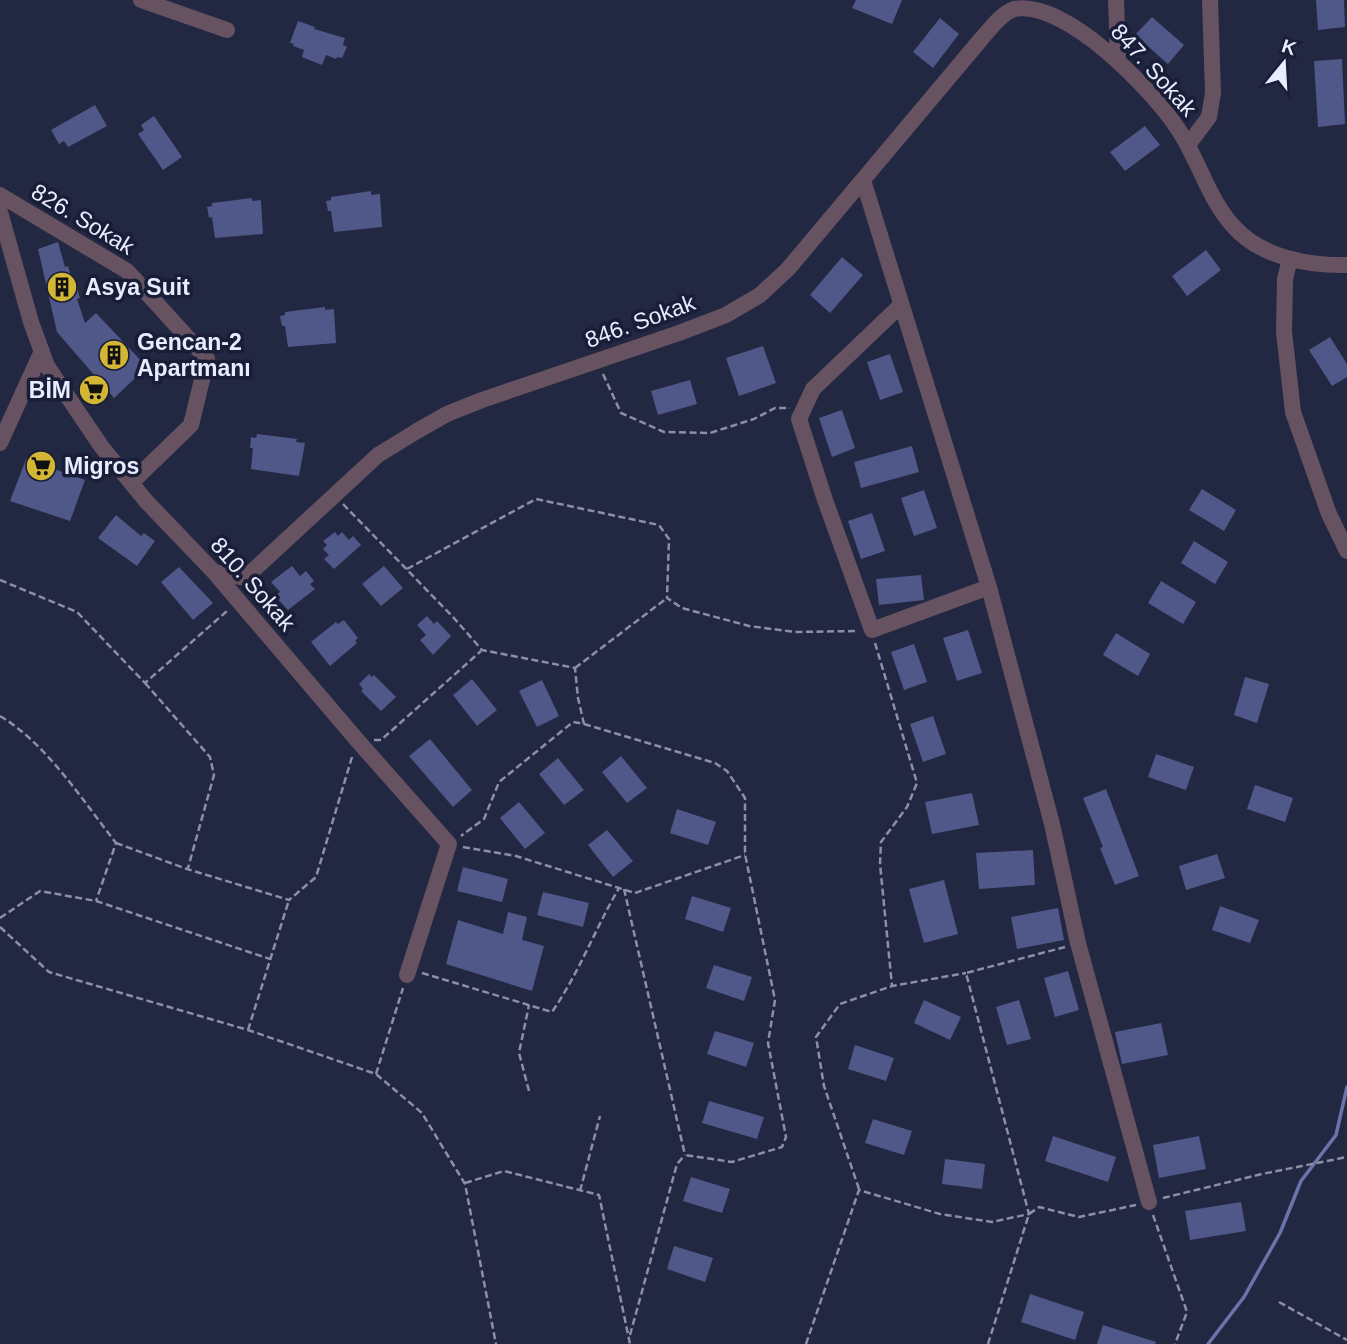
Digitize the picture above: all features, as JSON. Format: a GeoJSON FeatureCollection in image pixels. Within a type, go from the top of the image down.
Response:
{"type":"FeatureCollection","features":[{"type":"Feature","properties":{"kind":"street"},"geometry":{"type":"LineString","coordinates":[[1116,0],[1118,58]]}},
{"type":"Feature","properties":{"kind":"street"},"geometry":{"type":"LineString","coordinates":[[1188,145],[1209,117],[1213,93],[1210,0]]}},
{"type":"Feature","properties":{"kind":"street"},"geometry":{"type":"LineString","coordinates":[[150,1],[227,30]]}},
{"type":"Feature","properties":{"kind":"street","name":"847. Sokak"},"geometry":{"type":"LineString","coordinates":[[1011,4],[1050,10],[1072,20],[1118,58],[1161,104],[1188,145],[1211,192],[1234,227],[1259,246],[1290,259],[1322,266],[1347,265]]}},
{"type":"Feature","properties":{"kind":"street","name":"846. Sokak"},"geometry":{"type":"LineString","coordinates":[[214,572],[245,578],[379,455],[447,414],[702,324],[760,295],[788,269],[1011,4]]}},
{"type":"Feature","properties":{"kind":"street"},"geometry":{"type":"LineString","coordinates":[[863,180],[989,587],[1052,824],[1078,943],[1149,1202]]}},
{"type":"Feature","properties":{"kind":"street","name":"826. Sokak"},"geometry":{"type":"LineString","coordinates":[[0,195],[127,271],[207,359],[191,425],[131,483]]}},
{"type":"Feature","properties":{"kind":"street","name":"810. Sokak"},"geometry":{"type":"LineString","coordinates":[[0,212],[31,322],[47,366],[101,446],[131,483],[214,572],[449,844]]}},
{"type":"Feature","properties":{"kind":"street"},"geometry":{"type":"LineString","coordinates":[[1290,259],[1285,285],[1284,332],[1293,412],[1329,514],[1347,551]]}},
{"type":"Feature","properties":{"kind":"street"},"geometry":{"type":"LineString","coordinates":[[901,304],[813,389],[799,419],[872,630],[989,587]]}},
{"type":"Feature","properties":{"kind":"street"},"geometry":{"type":"LineString","coordinates":[[1,437],[42,351]]}},
{"type":"Feature","properties":{"kind":"street"},"geometry":{"type":"LineString","coordinates":[[408,972],[449,844]]}},
{"type":"Feature","properties":{"kind":"path"},"geometry":{"type":"LineString","coordinates":[[597,361],[621,413],[664,432],[710,433],[754,419],[775,408],[804,408]]}},
{"type":"Feature","properties":{"kind":"path"},"geometry":{"type":"LineString","coordinates":[[335,496],[482,650],[575,668],[667,598]]}},
{"type":"Feature","properties":{"kind":"path"},"geometry":{"type":"LineString","coordinates":[[407,569],[536,499],[659,525],[669,539],[667,598]]}},
{"type":"Feature","properties":{"kind":"path"},"geometry":{"type":"LineString","coordinates":[[0,580],[78,612],[210,757],[214,775],[187,869]]}},
{"type":"Feature","properties":{"kind":"path"},"geometry":{"type":"LineString","coordinates":[[667,598],[682,608],[749,626],[795,632],[872,630],[917,783],[907,807],[881,842],[880,864],[892,986]]}},
{"type":"Feature","properties":{"kind":"path"},"geometry":{"type":"LineString","coordinates":[[145,683],[239,601]]}},
{"type":"Feature","properties":{"kind":"path"},"geometry":{"type":"LineString","coordinates":[[248,1030],[289,900],[316,877],[357,740],[381,740],[482,650]]}},
{"type":"Feature","properties":{"kind":"path"},"geometry":{"type":"LineString","coordinates":[[575,668],[584,724]]}},
{"type":"Feature","properties":{"kind":"path"},"geometry":{"type":"LineString","coordinates":[[0,716],[21,729],[116,843],[187,869],[289,900]]}},
{"type":"Feature","properties":{"kind":"path"},"geometry":{"type":"LineString","coordinates":[[449,844],[484,819],[499,782],[573,722],[715,763],[727,771],[745,798],[745,854],[775,1000],[768,1043],[786,1137],[782,1147],[732,1162],[685,1155]]}},
{"type":"Feature","properties":{"kind":"path"},"geometry":{"type":"LineString","coordinates":[[96,901],[116,843]]}},
{"type":"Feature","properties":{"kind":"path"},"geometry":{"type":"LineString","coordinates":[[449,844],[516,856],[635,893],[745,854]]}},
{"type":"Feature","properties":{"kind":"path"},"geometry":{"type":"LineString","coordinates":[[376,1074],[408,972],[552,1012],[572,983],[599,922],[619,888]]}},
{"type":"Feature","properties":{"kind":"path"},"geometry":{"type":"LineString","coordinates":[[624,889],[685,1155]]}},
{"type":"Feature","properties":{"kind":"path"},"geometry":{"type":"LineString","coordinates":[[0,918],[40,891],[96,901],[270,959]]}},
{"type":"Feature","properties":{"kind":"path"},"geometry":{"type":"LineString","coordinates":[[0,927],[49,972],[248,1030],[376,1074],[422,1113],[464,1184],[496,1344]]}},
{"type":"Feature","properties":{"kind":"path"},"geometry":{"type":"LineString","coordinates":[[806,1344],[859,1190],[824,1086],[816,1037],[840,1004],[892,986],[965,973],[1078,943]]}},
{"type":"Feature","properties":{"kind":"path"},"geometry":{"type":"LineString","coordinates":[[965,973],[1030,1213],[988,1344]]}},
{"type":"Feature","properties":{"kind":"path"},"geometry":{"type":"LineString","coordinates":[[529,1005],[519,1053],[529,1091]]}},
{"type":"Feature","properties":{"kind":"path"},"geometry":{"type":"LineString","coordinates":[[580,1191],[600,1116]]}},
{"type":"Feature","properties":{"kind":"path"},"geometry":{"type":"LineString","coordinates":[[629,1337],[677,1164],[685,1155]]}},
{"type":"Feature","properties":{"kind":"path"},"geometry":{"type":"LineString","coordinates":[[859,1190],[940,1214],[992,1222],[1030,1213],[1039,1206],[1079,1217],[1347,1157]]}},
{"type":"Feature","properties":{"kind":"path"},"geometry":{"type":"LineString","coordinates":[[464,1184],[505,1171],[599,1195],[631,1344]]}},
{"type":"Feature","properties":{"kind":"path"},"geometry":{"type":"LineString","coordinates":[[1149,1202],[1187,1312],[1175,1344]]}},
{"type":"Feature","properties":{"kind":"path"},"geometry":{"type":"LineString","coordinates":[[1279,1302],[1347,1340]]}},
{"type":"Feature","properties":{"kind":"building"},"geometry":{"type":"Polygon","coordinates":[[[856,0],[902,0],[892,24],[852,8],[856,0]]]}},
{"type":"Feature","properties":{"kind":"building"},"geometry":{"type":"Polygon","coordinates":[[[1316,0],[1344,0],[1345,27],[1318,30],[1316,0]]]}},
{"type":"Feature","properties":{"kind":"building"},"geometry":{"type":"Polygon","coordinates":[[[1152,17],[1184,45],[1168,64],[1135,35],[1152,17]]]}},
{"type":"Feature","properties":{"kind":"building"},"geometry":{"type":"Polygon","coordinates":[[[940,18],[959,34],[933,68],[913,52],[940,18]]]}},
{"type":"Feature","properties":{"kind":"building"},"geometry":{"type":"Polygon","coordinates":[[[298,21],[345,38],[343,45],[347,47],[342,58],[326,55],[322,65],[302,57],[304,50],[290,43],[298,21]]]}},
{"type":"Feature","properties":{"kind":"building"},"geometry":{"type":"Polygon","coordinates":[[[1342,59],[1345,124],[1318,127],[1314,61],[1342,59]]]}},
{"type":"Feature","properties":{"kind":"building"},"geometry":{"type":"Polygon","coordinates":[[[95,105],[107,126],[68,147],[64,141],[59,144],[51,130],[95,105]]]}},
{"type":"Feature","properties":{"kind":"building"},"geometry":{"type":"Polygon","coordinates":[[[154,116],[182,157],[163,170],[138,134],[144,130],[141,125],[154,116]]]}},
{"type":"Feature","properties":{"kind":"building"},"geometry":{"type":"Polygon","coordinates":[[[1145,126],[1160,145],[1125,171],[1110,152],[1145,126]]]}},
{"type":"Feature","properties":{"kind":"building"},"geometry":{"type":"Polygon","coordinates":[[[371,191],[371,195],[380,194],[382,227],[334,232],[331,211],[328,211],[326,201],[331,200],[331,197],[371,191]]]}},
{"type":"Feature","properties":{"kind":"building"},"geometry":{"type":"Polygon","coordinates":[[[252,198],[252,201],[261,200],[263,234],[215,238],[212,217],[209,218],[207,207],[212,206],[212,203],[252,198]]]}},
{"type":"Feature","properties":{"kind":"building"},"geometry":{"type":"Polygon","coordinates":[[[58,242],[65,267],[68,266],[71,276],[73,275],[85,323],[96,313],[147,367],[114,398],[57,332],[38,249],[58,242]]]}},
{"type":"Feature","properties":{"kind":"building"},"geometry":{"type":"Polygon","coordinates":[[[1206,250],[1221,270],[1187,296],[1172,276],[1206,250]]]}},
{"type":"Feature","properties":{"kind":"building"},"geometry":{"type":"Polygon","coordinates":[[[842,257],[863,275],[830,313],[810,295],[842,257]]]}},
{"type":"Feature","properties":{"kind":"building"},"geometry":{"type":"Polygon","coordinates":[[[325,307],[325,310],[334,309],[336,343],[288,347],[285,326],[282,326],[280,316],[285,315],[285,312],[325,307]]]}},
{"type":"Feature","properties":{"kind":"building"},"geometry":{"type":"Polygon","coordinates":[[[1330,337],[1347,364],[1347,377],[1332,386],[1309,350],[1330,337]]]}},
{"type":"Feature","properties":{"kind":"building"},"geometry":{"type":"Polygon","coordinates":[[[763,346],[776,383],[739,396],[726,358],[763,346]]]}},
{"type":"Feature","properties":{"kind":"building"},"geometry":{"type":"Polygon","coordinates":[[[890,354],[903,392],[880,400],[867,362],[890,354]]]}},
{"type":"Feature","properties":{"kind":"building"},"geometry":{"type":"Polygon","coordinates":[[[690,380],[697,404],[658,415],[651,391],[690,380]]]}},
{"type":"Feature","properties":{"kind":"building"},"geometry":{"type":"Polygon","coordinates":[[[842,410],[855,448],[832,457],[819,418],[842,410]]]}},
{"type":"Feature","properties":{"kind":"building"},"geometry":{"type":"Polygon","coordinates":[[[257,434],[297,439],[296,442],[305,443],[299,476],[251,469],[251,437],[256,438],[257,434]]]}},
{"type":"Feature","properties":{"kind":"building"},"geometry":{"type":"Polygon","coordinates":[[[912,446],[919,472],[861,488],[854,462],[912,446]]]}},
{"type":"Feature","properties":{"kind":"building"},"geometry":{"type":"Polygon","coordinates":[[[26,459],[85,480],[70,521],[10,501],[26,459]]]}},
{"type":"Feature","properties":{"kind":"building"},"geometry":{"type":"Polygon","coordinates":[[[1202,489],[1236,510],[1224,531],[1189,510],[1202,489]]]}},
{"type":"Feature","properties":{"kind":"building"},"geometry":{"type":"Polygon","coordinates":[[[924,490],[937,528],[914,536],[901,498],[924,490]]]}},
{"type":"Feature","properties":{"kind":"building"},"geometry":{"type":"Polygon","coordinates":[[[872,513],[885,551],[861,559],[848,521],[872,513]]]}},
{"type":"Feature","properties":{"kind":"building"},"geometry":{"type":"Polygon","coordinates":[[[116,515],[141,536],[144,533],[155,541],[137,566],[98,538],[116,515]]]}},
{"type":"Feature","properties":{"kind":"building"},"geometry":{"type":"Polygon","coordinates":[[[335,532],[338,536],[342,532],[349,540],[353,536],[361,545],[334,569],[324,559],[329,555],[323,549],[327,545],[323,541],[335,532]]]}},
{"type":"Feature","properties":{"kind":"building"},"geometry":{"type":"Polygon","coordinates":[[[1194,541],[1228,562],[1215,584],[1181,563],[1194,541]]]}},
{"type":"Feature","properties":{"kind":"building"},"geometry":{"type":"Polygon","coordinates":[[[292,566],[300,576],[306,571],[314,581],[310,584],[315,589],[288,610],[275,596],[280,592],[271,582],[292,566]]]}},
{"type":"Feature","properties":{"kind":"building"},"geometry":{"type":"Polygon","coordinates":[[[384,566],[403,588],[381,606],[362,584],[384,566]]]}},
{"type":"Feature","properties":{"kind":"building"},"geometry":{"type":"Polygon","coordinates":[[[179,567],[213,603],[193,620],[161,582],[179,567]]]}},
{"type":"Feature","properties":{"kind":"building"},"geometry":{"type":"Polygon","coordinates":[[[921,575],[924,600],[879,605],[876,579],[921,575]]]}},
{"type":"Feature","properties":{"kind":"building"},"geometry":{"type":"Polygon","coordinates":[[[1161,581],[1196,602],[1183,624],[1148,603],[1161,581]]]}},
{"type":"Feature","properties":{"kind":"building"},"geometry":{"type":"Polygon","coordinates":[[[427,616],[434,624],[437,621],[451,636],[433,655],[420,640],[426,635],[417,625],[427,616]]]}},
{"type":"Feature","properties":{"kind":"building"},"geometry":{"type":"Polygon","coordinates":[[[344,620],[358,638],[355,641],[357,643],[330,666],[311,642],[336,622],[338,624],[344,620]]]}},
{"type":"Feature","properties":{"kind":"building"},"geometry":{"type":"Polygon","coordinates":[[[968,630],[982,673],[957,681],[943,638],[968,630]]]}},
{"type":"Feature","properties":{"kind":"building"},"geometry":{"type":"Polygon","coordinates":[[[1116,633],[1150,654],[1138,676],[1103,655],[1116,633]]]}},
{"type":"Feature","properties":{"kind":"building"},"geometry":{"type":"Polygon","coordinates":[[[914,644],[927,682],[904,690],[891,652],[914,644]]]}},
{"type":"Feature","properties":{"kind":"building"},"geometry":{"type":"Polygon","coordinates":[[[369,674],[372,677],[374,675],[396,697],[381,711],[361,691],[363,689],[359,684],[369,674]]]}},
{"type":"Feature","properties":{"kind":"building"},"geometry":{"type":"Polygon","coordinates":[[[1245,677],[1269,684],[1257,723],[1234,715],[1245,677]]]}},
{"type":"Feature","properties":{"kind":"building"},"geometry":{"type":"Polygon","coordinates":[[[472,679],[497,710],[477,726],[453,695],[472,679]]]}},
{"type":"Feature","properties":{"kind":"building"},"geometry":{"type":"Polygon","coordinates":[[[542,680],[559,716],[537,727],[519,691],[542,680]]]}},
{"type":"Feature","properties":{"kind":"building"},"geometry":{"type":"Polygon","coordinates":[[[933,716],[946,754],[923,762],[910,724],[933,716]]]}},
{"type":"Feature","properties":{"kind":"building"},"geometry":{"type":"Polygon","coordinates":[[[430,739],[472,790],[453,807],[409,756],[430,739]]]}},
{"type":"Feature","properties":{"kind":"building"},"geometry":{"type":"Polygon","coordinates":[[[1156,754],[1194,767],[1186,790],[1148,777],[1156,754]]]}},
{"type":"Feature","properties":{"kind":"building"},"geometry":{"type":"Polygon","coordinates":[[[621,756],[647,788],[627,803],[602,772],[621,756]]]}},
{"type":"Feature","properties":{"kind":"building"},"geometry":{"type":"Polygon","coordinates":[[[558,758],[584,790],[564,805],[539,774],[558,758]]]}},
{"type":"Feature","properties":{"kind":"building"},"geometry":{"type":"Polygon","coordinates":[[[1255,785],[1293,798],[1285,822],[1247,809],[1255,785]]]}},
{"type":"Feature","properties":{"kind":"building"},"geometry":{"type":"Polygon","coordinates":[[[1106,789],[1139,876],[1115,885],[1083,798],[1106,789]]]}},
{"type":"Feature","properties":{"kind":"building"},"geometry":{"type":"Polygon","coordinates":[[[972,793],[979,825],[932,834],[925,802],[972,793]]]}},
{"type":"Feature","properties":{"kind":"building"},"geometry":{"type":"Polygon","coordinates":[[[519,802],[545,833],[525,849],[500,818],[519,802]]]}},
{"type":"Feature","properties":{"kind":"building"},"geometry":{"type":"Polygon","coordinates":[[[677,809],[716,822],[708,845],[670,833],[677,809]]]}},
{"type":"Feature","properties":{"kind":"building"},"geometry":{"type":"Polygon","coordinates":[[[607,830],[633,861],[613,877],[588,845],[607,830]]]}},
{"type":"Feature","properties":{"kind":"building"},"geometry":{"type":"Polygon","coordinates":[[[1033,850],[1035,885],[979,889],[976,853],[1033,850]]]}},
{"type":"Feature","properties":{"kind":"building"},"geometry":{"type":"Polygon","coordinates":[[[1217,854],[1225,878],[1186,890],[1179,866],[1217,854]]]}},
{"type":"Feature","properties":{"kind":"building"},"geometry":{"type":"Polygon","coordinates":[[[463,867],[508,879],[502,902],[457,891],[463,867]]]}},
{"type":"Feature","properties":{"kind":"building"},"geometry":{"type":"Polygon","coordinates":[[[944,880],[958,934],[924,943],[909,889],[944,880]]]}},
{"type":"Feature","properties":{"kind":"building"},"geometry":{"type":"Polygon","coordinates":[[[543,892],[589,903],[583,927],[537,915],[543,892]]]}},
{"type":"Feature","properties":{"kind":"building"},"geometry":{"type":"Polygon","coordinates":[[[692,896],[731,908],[723,932],[685,919],[692,896]]]}},
{"type":"Feature","properties":{"kind":"building"},"geometry":{"type":"Polygon","coordinates":[[[1220,906],[1259,920],[1250,943],[1212,930],[1220,906]]]}},
{"type":"Feature","properties":{"kind":"building"},"geometry":{"type":"Polygon","coordinates":[[[1058,908],[1064,940],[1017,949],[1011,917],[1058,908]]]}},
{"type":"Feature","properties":{"kind":"building"},"geometry":{"type":"Polygon","coordinates":[[[508,912],[527,917],[522,940],[544,946],[532,991],[446,964],[458,920],[503,934],[508,912]]]}},
{"type":"Feature","properties":{"kind":"building"},"geometry":{"type":"Polygon","coordinates":[[[714,965],[752,977],[744,1001],[706,988],[714,965]]]}},
{"type":"Feature","properties":{"kind":"building"},"geometry":{"type":"Polygon","coordinates":[[[1068,971],[1079,1010],[1055,1017],[1044,978],[1068,971]]]}},
{"type":"Feature","properties":{"kind":"building"},"geometry":{"type":"Polygon","coordinates":[[[924,1000],[961,1017],[950,1040],[914,1023],[924,1000]]]}},
{"type":"Feature","properties":{"kind":"building"},"geometry":{"type":"Polygon","coordinates":[[[1019,1000],[1031,1039],[1007,1045],[996,1007],[1019,1000]]]}},
{"type":"Feature","properties":{"kind":"building"},"geometry":{"type":"Polygon","coordinates":[[[1161,1023],[1168,1055],[1122,1064],[1115,1032],[1161,1023]]]}},
{"type":"Feature","properties":{"kind":"building"},"geometry":{"type":"Polygon","coordinates":[[[715,1031],[754,1043],[746,1067],[707,1054],[715,1031]]]}},
{"type":"Feature","properties":{"kind":"building"},"geometry":{"type":"Polygon","coordinates":[[[855,1045],[894,1058],[886,1081],[848,1069],[855,1045]]]}},
{"type":"Feature","properties":{"kind":"building"},"geometry":{"type":"Polygon","coordinates":[[[709,1101],[764,1117],[757,1139],[702,1123],[709,1101]]]}},
{"type":"Feature","properties":{"kind":"building"},"geometry":{"type":"Polygon","coordinates":[[[873,1119],[912,1131],[904,1155],[865,1143],[873,1119]]]}},
{"type":"Feature","properties":{"kind":"building"},"geometry":{"type":"Polygon","coordinates":[[[1053,1136],[1116,1157],[1108,1182],[1045,1161],[1053,1136]]]}},
{"type":"Feature","properties":{"kind":"building"},"geometry":{"type":"Polygon","coordinates":[[[1199,1136],[1206,1169],[1159,1178],[1153,1145],[1199,1136]]]}},
{"type":"Feature","properties":{"kind":"building"},"geometry":{"type":"Polygon","coordinates":[[[945,1159],[985,1164],[982,1189],[942,1184],[945,1159]]]}},
{"type":"Feature","properties":{"kind":"building"},"geometry":{"type":"Polygon","coordinates":[[[691,1177],[730,1189],[722,1213],[683,1201],[691,1177]]]}},
{"type":"Feature","properties":{"kind":"building"},"geometry":{"type":"Polygon","coordinates":[[[1241,1202],[1246,1231],[1190,1240],[1185,1211],[1241,1202]]]}},
{"type":"Feature","properties":{"kind":"building"},"geometry":{"type":"Polygon","coordinates":[[[674,1246],[713,1258],[705,1282],[667,1269],[674,1246]]]}},
{"type":"Feature","properties":{"kind":"building"},"geometry":{"type":"Polygon","coordinates":[[[1030,1294],[1084,1312],[1075,1340],[1021,1322],[1030,1294]]]}},
{"type":"Feature","properties":{"kind":"building"},"geometry":{"type":"Polygon","coordinates":[[[1103,1325],[1156,1342],[1097,1344],[1103,1325]]]}},
{"type":"Feature","properties":{"kind":"waterway"},"geometry":{"type":"LineString","coordinates":[[1208,1344],[1244,1297],[1280,1233],[1301,1181],[1336,1135],[1347,1087]]}},
{"type":"Feature","properties":{"kind":"place","name":"Asya Suit"},"geometry":{"type":"Point","coordinates":[62,287]}},
{"type":"Feature","properties":{"kind":"place","name":"Gencan-2 Apartmanı"},"geometry":{"type":"Point","coordinates":[114,355]}},
{"type":"Feature","properties":{"kind":"place","name":"BİM"},"geometry":{"type":"Point","coordinates":[94,390]}},
{"type":"Feature","properties":{"kind":"place","name":"Migros"},"geometry":{"type":"Point","coordinates":[41,466]}}]}
